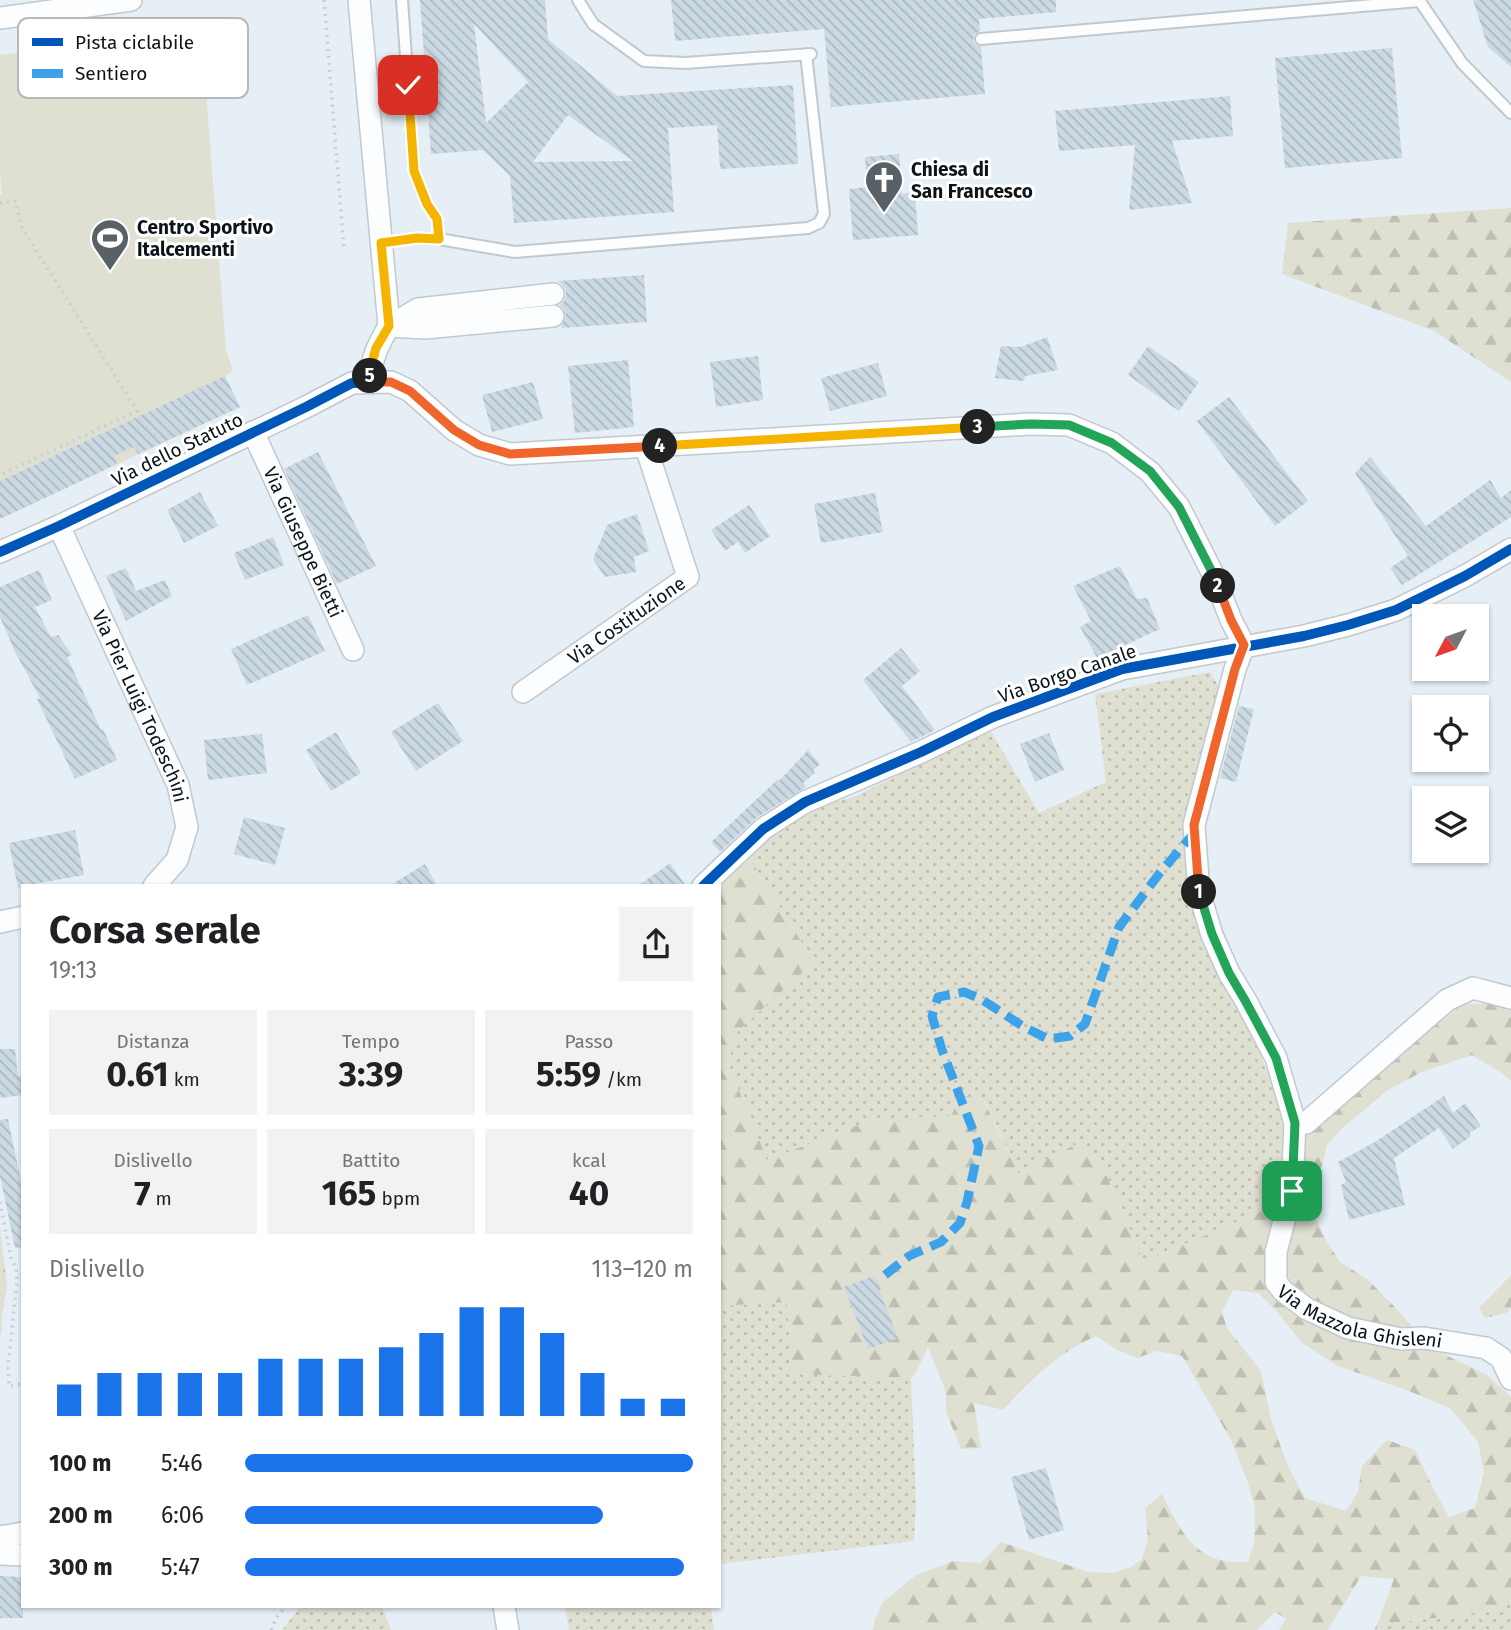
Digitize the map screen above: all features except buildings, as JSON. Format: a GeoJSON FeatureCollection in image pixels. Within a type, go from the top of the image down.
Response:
{"type":"FeatureCollection","features":[{"type":"Feature","properties":{"kind":"street"},"geometry":{"type":"LineString","coordinates":[[0,18],[131,0]]}},
{"type":"Feature","properties":{"kind":"street"},"geometry":{"type":"LineString","coordinates":[[359,0],[389,326]]}},
{"type":"Feature","properties":{"kind":"street"},"geometry":{"type":"LineString","coordinates":[[553,294],[418,309],[389,326],[376,348],[370,382],[391,382],[410,391],[454,430],[479,445],[510,454],[1031,424],[1069,425],[1122,450],[1150,471],[1179,507],[1213,574],[1244,645]]}},
{"type":"Feature","properties":{"kind":"street"},"geometry":{"type":"LineString","coordinates":[[389,326],[425,328],[553,316]]}},
{"type":"Feature","properties":{"kind":"street","name":"Via dello Statuto"},"geometry":{"type":"LineString","coordinates":[[0,552],[352,383],[370,382]]}},
{"type":"Feature","properties":{"kind":"street","name":"Via Giuseppe Bietti"},"geometry":{"type":"LineString","coordinates":[[253,432],[353,650]]}},
{"type":"Feature","properties":{"kind":"street","name":"Via Costituzione"},"geometry":{"type":"LineString","coordinates":[[523,692],[688,577],[646,447]]}},
{"type":"Feature","properties":{"kind":"street","name":"Via Pier Luigi Todeschini"},"geometry":{"type":"LineString","coordinates":[[59,526],[178,785],[187,827],[177,860],[156,884]]}},
{"type":"Feature","properties":{"kind":"street","name":"Via Borgo Canale"},"geometry":{"type":"LineString","coordinates":[[705,884],[763,829],[805,802],[921,752],[993,717],[1122,669],[1304,636],[1396,610],[1465,576],[1511,549]]}},
{"type":"Feature","properties":{"kind":"street","name":"Via Mazzola Ghisleni"},"geometry":{"type":"LineString","coordinates":[[1244,645],[1235,669],[1194,825],[1199,892],[1212,934],[1229,973],[1276,1058],[1295,1123],[1292,1191],[1276,1252],[1276,1282],[1283,1291],[1307,1309],[1348,1328],[1392,1338],[1424,1338],[1486,1348],[1501,1358],[1511,1379]]}},
{"type":"Feature","properties":{"kind":"street"},"geometry":{"type":"LineString","coordinates":[[0,922],[21,917]]}},
{"type":"Feature","properties":{"kind":"street"},"geometry":{"type":"LineString","coordinates":[[1295,1123],[1307,1123],[1447,1000],[1473,988],[1511,998]]}},
{"type":"Feature","properties":{"kind":"street"},"geometry":{"type":"LineString","coordinates":[[0,1537],[21,1534]]}},
{"type":"Feature","properties":{"kind":"street"},"geometry":{"type":"LineString","coordinates":[[0,1555],[21,1555]]}},
{"type":"Feature","properties":{"kind":"street"},"geometry":{"type":"LineString","coordinates":[[504,1608],[508,1630]]}},
{"type":"Feature","properties":{"kind":"lane"},"geometry":{"type":"LineString","coordinates":[[402,0],[414,171],[427,204],[437,219],[439,239]]}},
{"type":"Feature","properties":{"kind":"lane"},"geometry":{"type":"LineString","coordinates":[[381,243],[417,238],[439,239],[515,252],[808,228],[820,223],[824,214],[809,54],[685,63],[644,61],[593,24],[578,0]]}},
{"type":"Feature","properties":{"kind":"lane"},"geometry":{"type":"LineString","coordinates":[[981,39],[1419,1],[1462,63],[1511,113]]}},
{"type":"Feature","properties":{"kind":"path"},"geometry":{"type":"LineString","coordinates":[[324,0],[344,250]]}},
{"type":"Feature","properties":{"kind":"path"},"geometry":{"type":"LineString","coordinates":[[0,203],[16,201],[21,226],[137,411],[0,475]]}},
{"type":"Feature","properties":{"kind":"path"},"geometry":{"type":"LineString","coordinates":[[0,1202],[17,1282],[8,1367],[9,1386],[21,1384]]}},
{"type":"Feature","properties":{"kind":"path"},"geometry":{"type":"LineString","coordinates":[[271,1630],[284,1608]]}},
{"type":"Feature","properties":{"kind":"green space","name":"Centro Sportivo Italcementi"},"geometry":{"type":"Polygon","coordinates":[[[18,53],[18,98],[206,98],[226,349],[233,371],[225,376],[240,407],[0,519],[2,194],[0,55],[18,53]]]}},
{"type":"Feature","properties":{"kind":"green space"},"geometry":{"type":"Polygon","coordinates":[[[1511,208],[1511,382],[1434,331],[1282,274],[1288,223],[1511,208]]]}},
{"type":"Feature","properties":{"kind":"green space"},"geometry":{"type":"Polygon","coordinates":[[[1210,672],[1221,690],[1189,815],[1185,849],[1187,864],[1287,1130],[1285,1201],[1144,1262],[1105,1172],[1018,1173],[985,1101],[951,1116],[871,1120],[767,1161],[728,1063],[737,1031],[814,962],[745,851],[804,811],[856,796],[990,730],[1039,813],[1106,782],[1095,694],[1210,672]]]}},
{"type":"Feature","properties":{"kind":"green space"},"geometry":{"type":"Polygon","coordinates":[[[745,851],[814,962],[738,1031],[728,1063],[767,1160],[871,1120],[951,1116],[962,1095],[984,1101],[1018,1173],[1081,1142],[1105,1172],[1144,1262],[1285,1201],[1287,1130],[1421,1037],[1463,1004],[1511,1003],[1511,1081],[1472,1055],[1422,1072],[1388,1090],[1341,1129],[1327,1145],[1315,1195],[1314,1215],[1340,1262],[1367,1279],[1429,1347],[1487,1375],[1511,1397],[1511,1594],[1500,1610],[1377,1625],[1394,1579],[1361,1576],[1328,1630],[1279,1630],[1286,1619],[1275,1612],[1257,1630],[873,1630],[883,1602],[916,1575],[954,1561],[981,1563],[1001,1542],[1088,1572],[1113,1573],[1131,1567],[1142,1559],[1148,1539],[1145,1508],[1162,1494],[1185,1534],[1204,1553],[1230,1562],[1248,1562],[1254,1544],[1255,1507],[1231,1440],[1182,1356],[1157,1351],[1137,1358],[1096,1336],[1070,1350],[1046,1368],[1003,1410],[974,1403],[981,1448],[961,1449],[946,1412],[946,1392],[928,1347],[911,1378],[792,1374],[787,1302],[721,1306],[721,884],[711,884],[745,851]],[[1233,1290],[1222,1312],[1227,1328],[1261,1371],[1271,1419],[1287,1464],[1305,1498],[1346,1511],[1358,1492],[1362,1466],[1387,1440],[1415,1450],[1449,1517],[1475,1508],[1484,1472],[1478,1442],[1450,1408],[1338,1366],[1301,1342],[1276,1310],[1258,1293],[1233,1290]]]}},
{"type":"Feature","properties":{"kind":"green space"},"geometry":{"type":"Polygon","coordinates":[[[0,1228],[7,1286],[0,1339],[0,1228]]]}},
{"type":"Feature","properties":{"kind":"green space"},"geometry":{"type":"Polygon","coordinates":[[[1511,1275],[1511,1309],[1506,1313],[1485,1318],[1479,1308],[1511,1275]]]}},
{"type":"Feature","properties":{"kind":"green space"},"geometry":{"type":"Polygon","coordinates":[[[787,1302],[793,1374],[911,1378],[916,1503],[914,1541],[721,1564],[721,1306],[787,1302]]]}},
{"type":"Feature","properties":{"kind":"green space"},"geometry":{"type":"Polygon","coordinates":[[[1511,1594],[1511,1630],[1374,1630],[1377,1625],[1500,1610],[1511,1594]]]}},
{"type":"Feature","properties":{"kind":"green space"},"geometry":{"type":"Polygon","coordinates":[[[299,1608],[382,1608],[391,1630],[282,1630],[299,1608]]]}},
{"type":"Feature","properties":{"kind":"green space"},"geometry":{"type":"Polygon","coordinates":[[[565,1608],[711,1608],[714,1630],[569,1630],[565,1608]]]}},
{"type":"Feature","properties":{"kind":"marked path"},"geometry":{"type":"LineString","coordinates":[[885,1275],[909,1256],[941,1242],[960,1223],[979,1146],[942,1050],[932,1016],[938,997],[964,992],[981,999],[1048,1039],[1070,1036],[1085,1024],[1119,927],[1194,833]]}},
{"type":"Feature","properties":{"kind":"cycle path"},"geometry":{"type":"LineString","coordinates":[[0,552],[352,383],[391,382],[410,391],[454,430],[479,445],[510,454],[1031,424],[1069,425],[1112,443],[1150,472],[1179,507],[1213,574],[1244,645]]}},
{"type":"Feature","properties":{"kind":"cycle path"},"geometry":{"type":"LineString","coordinates":[[705,884],[763,829],[805,802],[921,752],[993,717],[1122,669],[1304,636],[1396,610],[1465,576],[1511,549]]}},
{"type":"Feature","properties":{"kind":"place","name":"Chiesa di San Francesco"},"geometry":{"type":"Point","coordinates":[884,214]}},
{"type":"Feature","properties":{"kind":"place","name":"Centro Sportivo Italcementi"},"geometry":{"type":"Point","coordinates":[110,272]}},
{"type":"Feature","properties":{"kind":"route"},"geometry":{"type":"LineString","coordinates":[[408,85],[414,171],[427,204],[437,219],[439,239],[417,238],[381,243],[389,326],[376,348],[370,382],[391,382],[410,391],[454,430],[479,445],[510,454],[1031,424],[1069,425],[1112,443],[1150,471],[1179,507],[1213,574],[1244,645],[1235,669],[1194,825],[1199,892],[1212,934],[1229,973],[1276,1058],[1295,1123],[1292,1191]]}}]}
